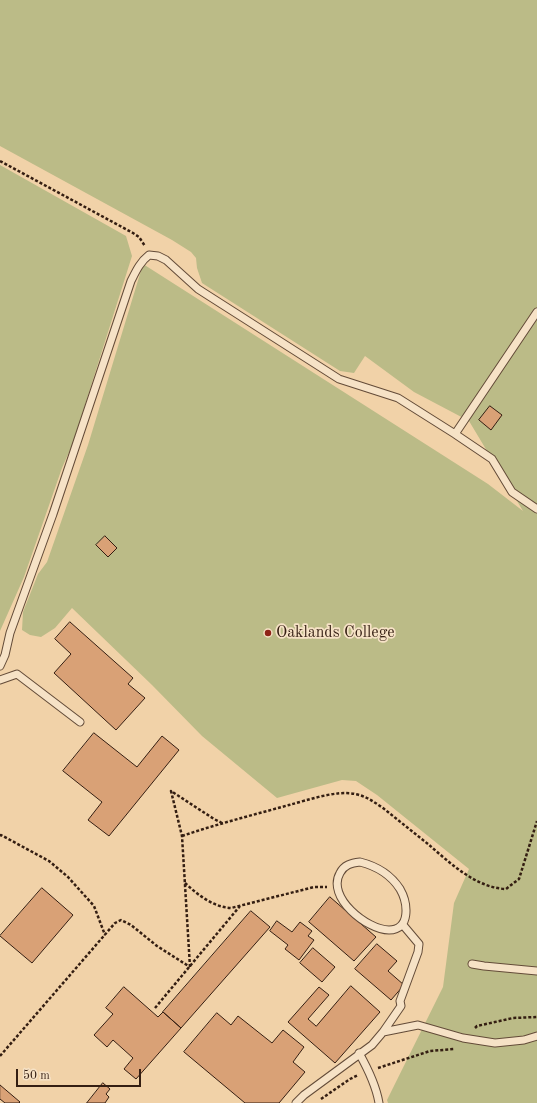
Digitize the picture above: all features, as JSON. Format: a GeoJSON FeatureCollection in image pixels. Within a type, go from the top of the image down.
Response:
{"type":"FeatureCollection","features":[{"type":"Feature","properties":{"kind":"lane"},"geometry":{"type":"LineString","coordinates":[[0,666],[2,653],[53,514],[131,281],[138,266],[149,255],[158,256],[166,260],[198,289],[339,380],[398,398],[455,434],[492,459],[512,492],[537,509]]}},
{"type":"Feature","properties":{"kind":"lane"},"geometry":{"type":"LineString","coordinates":[[455,434],[537,312]]}},
{"type":"Feature","properties":{"kind":"lane"},"geometry":{"type":"LineString","coordinates":[[0,680],[17,674],[80,722]]}},
{"type":"Feature","properties":{"kind":"lane"},"geometry":{"type":"LineString","coordinates":[[360,862],[369,864],[381,870],[392,880],[400,890],[407,910],[406,919],[402,925],[396,929],[389,930],[370,924],[346,906],[339,896],[336,888],[338,876],[345,866],[360,862]]}},
{"type":"Feature","properties":{"kind":"lane"},"geometry":{"type":"LineString","coordinates":[[296,1103],[304,1095],[359,1053],[372,1045],[384,1032],[401,1006],[400,1001],[418,952],[419,944],[402,925]]}},
{"type":"Feature","properties":{"kind":"lane"},"geometry":{"type":"LineString","coordinates":[[472,964],[537,971]]}},
{"type":"Feature","properties":{"kind":"lane"},"geometry":{"type":"LineString","coordinates":[[384,1032],[418,1025],[463,1038],[495,1043],[524,1040],[537,1036]]}},
{"type":"Feature","properties":{"kind":"lane"},"geometry":{"type":"LineString","coordinates":[[359,1053],[369,1070],[377,1091],[379,1103]]}},
{"type":"Feature","properties":{"kind":"path"},"geometry":{"type":"LineString","coordinates":[[0,161],[133,233],[144,243],[149,255]]}},
{"type":"Feature","properties":{"kind":"path"},"geometry":{"type":"LineString","coordinates":[[190,967],[182,836],[171,792],[222,823]]}},
{"type":"Feature","properties":{"kind":"path"},"geometry":{"type":"LineString","coordinates":[[182,836],[222,823],[307,800],[342,793],[355,794],[370,799],[383,808],[455,867],[476,881],[496,889],[506,889],[519,879],[537,821]]}},
{"type":"Feature","properties":{"kind":"path"},"geometry":{"type":"LineString","coordinates":[[0,836],[1,835],[49,861],[68,877],[94,906],[105,935]]}},
{"type":"Feature","properties":{"kind":"path"},"geometry":{"type":"LineString","coordinates":[[184,882],[196,892],[221,908],[240,906],[314,887],[336,888]]}},
{"type":"Feature","properties":{"kind":"path"},"geometry":{"type":"LineString","coordinates":[[155,1008],[240,906]]}},
{"type":"Feature","properties":{"kind":"path"},"geometry":{"type":"LineString","coordinates":[[0,1056],[115,923],[121,920],[131,925],[157,946],[190,967]]}},
{"type":"Feature","properties":{"kind":"path"},"geometry":{"type":"LineString","coordinates":[[316,1103],[350,1079],[369,1070],[430,1051],[461,1048],[463,1038],[478,1026],[513,1018],[537,1018]]}},
{"type":"Feature","properties":{"kind":"green space"},"geometry":{"type":"Polygon","coordinates":[[[0,0],[537,0],[537,1103],[388,1103],[387,1100],[443,987],[454,903],[469,869],[377,795],[356,781],[342,780],[277,798],[202,736],[152,685],[72,608],[55,628],[41,637],[30,635],[22,630],[23,612],[38,574],[47,562],[88,445],[143,264],[488,484],[523,511],[469,421],[414,392],[365,356],[354,373],[340,371],[202,283],[197,268],[196,258],[191,252],[172,240],[0,146],[0,0]]]}},
{"type":"Feature","properties":{"kind":"green space"},"geometry":{"type":"Polygon","coordinates":[[[0,165],[126,236],[132,256],[73,443],[62,468],[24,577],[0,631],[0,165]]]}},
{"type":"Feature","properties":{"kind":"building"},"geometry":{"type":"Polygon","coordinates":[[[490,406],[502,415],[491,430],[479,420],[490,406]]]}},
{"type":"Feature","properties":{"kind":"building"},"geometry":{"type":"Polygon","coordinates":[[[105,536],[117,548],[108,557],[96,545],[105,536]]]}},
{"type":"Feature","properties":{"kind":"building"},"geometry":{"type":"Polygon","coordinates":[[[70,622],[133,678],[128,684],[145,698],[116,730],[54,673],[71,654],[55,639],[70,622]]]}},
{"type":"Feature","properties":{"kind":"building"},"geometry":{"type":"Polygon","coordinates":[[[94,733],[137,767],[162,736],[179,750],[109,836],[88,820],[102,802],[63,771],[94,733]]]}},
{"type":"Feature","properties":{"kind":"building"},"geometry":{"type":"Polygon","coordinates":[[[42,888],[73,915],[32,963],[0,936],[42,888]]]}},
{"type":"Feature","properties":{"kind":"building"},"geometry":{"type":"Polygon","coordinates":[[[330,897],[376,937],[354,961],[309,922],[330,897]]]}},
{"type":"Feature","properties":{"kind":"building"},"geometry":{"type":"Polygon","coordinates":[[[251,911],[270,927],[181,1028],[163,1012],[251,911]]]}},
{"type":"Feature","properties":{"kind":"building"},"geometry":{"type":"Polygon","coordinates":[[[277,921],[292,932],[300,922],[312,931],[308,936],[314,940],[299,960],[285,949],[288,945],[270,931],[277,921]]]}},
{"type":"Feature","properties":{"kind":"building"},"geometry":{"type":"Polygon","coordinates":[[[377,944],[397,961],[388,971],[404,985],[391,1000],[355,969],[377,944]]]}},
{"type":"Feature","properties":{"kind":"building"},"geometry":{"type":"Polygon","coordinates":[[[313,948],[335,967],[322,982],[300,963],[313,948]]]}},
{"type":"Feature","properties":{"kind":"building"},"geometry":{"type":"Polygon","coordinates":[[[351,986],[380,1012],[335,1063],[288,1022],[319,987],[329,995],[308,1019],[316,1026],[351,986]]]}},
{"type":"Feature","properties":{"kind":"building"},"geometry":{"type":"Polygon","coordinates":[[[124,987],[158,1017],[163,1012],[181,1028],[136,1079],[124,1069],[133,1058],[113,1040],[107,1047],[94,1035],[113,1014],[106,1008],[124,987]]]}},
{"type":"Feature","properties":{"kind":"building"},"geometry":{"type":"Polygon","coordinates":[[[217,1013],[231,1025],[238,1016],[272,1043],[283,1030],[304,1047],[293,1062],[305,1072],[279,1103],[245,1103],[184,1052],[217,1013]]]}},
{"type":"Feature","properties":{"kind":"building"},"geometry":{"type":"Polygon","coordinates":[[[103,1083],[110,1089],[106,1094],[109,1097],[105,1103],[87,1103],[103,1083]]]}},
{"type":"Feature","properties":{"kind":"building"},"geometry":{"type":"Polygon","coordinates":[[[0,1085],[20,1102],[5,1103],[0,1099],[0,1085]]]}},
{"type":"Feature","properties":{"kind":"place","name":"Oaklands College"},"geometry":{"type":"Point","coordinates":[268,633]}}]}
